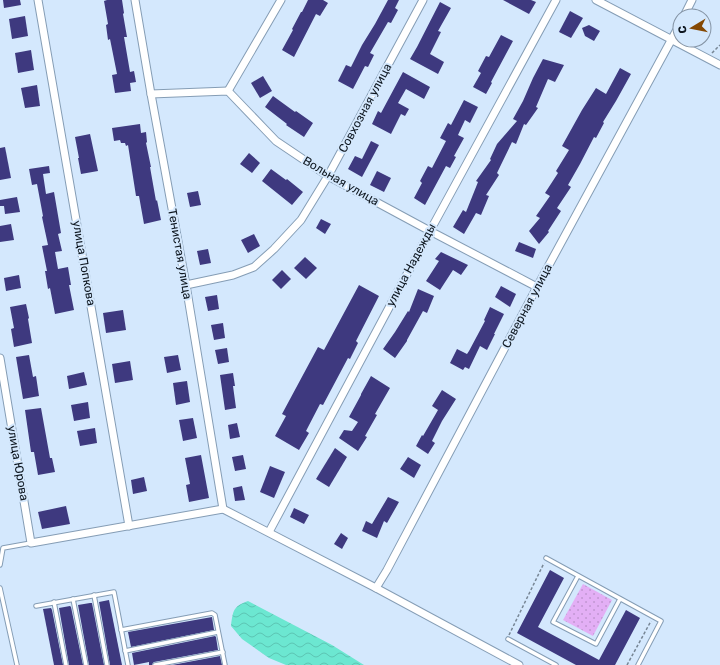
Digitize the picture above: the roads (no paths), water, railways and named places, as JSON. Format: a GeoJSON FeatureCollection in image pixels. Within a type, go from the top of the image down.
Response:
{"type":"FeatureCollection","features":[{"type":"Feature","properties":{"kind":"street","name":"улица Попкова"},"geometry":{"type":"LineString","coordinates":[[38,0],[130,526]]}},
{"type":"Feature","properties":{"kind":"street","name":"Тенистая улица"},"geometry":{"type":"LineString","coordinates":[[135,0],[186,285],[223,509]]}},
{"type":"Feature","properties":{"kind":"street"},"geometry":{"type":"LineString","coordinates":[[151,94],[228,91],[281,0]]}},
{"type":"Feature","properties":{"kind":"street","name":"Совхозная улица"},"geometry":{"type":"LineString","coordinates":[[186,285],[233,275],[254,267],[274,249],[301,220],[328,176],[423,0]]}},
{"type":"Feature","properties":{"kind":"street","name":"улица Надежды"},"geometry":{"type":"LineString","coordinates":[[269,532],[430,231],[556,0]]}},
{"type":"Feature","properties":{"kind":"street"},"geometry":{"type":"LineString","coordinates":[[596,0],[672,40]]}},
{"type":"Feature","properties":{"kind":"street","name":"Северная улица"},"geometry":{"type":"LineString","coordinates":[[376,588],[387,570],[537,287],[672,40]]}},
{"type":"Feature","properties":{"kind":"street"},"geometry":{"type":"LineString","coordinates":[[687,48],[720,65]]}},
{"type":"Feature","properties":{"kind":"street","name":"Вольная улица"},"geometry":{"type":"LineString","coordinates":[[228,91],[276,140],[328,176],[537,287]]}},
{"type":"Feature","properties":{"kind":"street","name":"улица Юрова"},"geometry":{"type":"LineString","coordinates":[[0,358],[31,543]]}},
{"type":"Feature","properties":{"kind":"street"},"geometry":{"type":"LineString","coordinates":[[31,543],[223,509],[376,588],[519,665]]}},
{"type":"Feature","properties":{"kind":"lane"},"geometry":{"type":"LineString","coordinates":[[3,548],[31,543]]}},
{"type":"Feature","properties":{"kind":"lane"},"geometry":{"type":"LineString","coordinates":[[0,544],[3,548],[0,565]]}},
{"type":"Feature","properties":{"kind":"lane"},"geometry":{"type":"LineString","coordinates":[[545,560],[620,598],[661,621],[638,665]]}},
{"type":"Feature","properties":{"kind":"lane"},"geometry":{"type":"LineString","coordinates":[[578,576],[553,622],[596,644],[620,598]]}},
{"type":"Feature","properties":{"kind":"lane"},"geometry":{"type":"LineString","coordinates":[[0,588],[17,665]]}},
{"type":"Feature","properties":{"kind":"lane"},"geometry":{"type":"LineString","coordinates":[[36,606],[114,592],[128,665]]}},
{"type":"Feature","properties":{"kind":"lane"},"geometry":{"type":"LineString","coordinates":[[94,595],[107,665]]}},
{"type":"Feature","properties":{"kind":"lane"},"geometry":{"type":"LineString","coordinates":[[73,599],[86,665]]}},
{"type":"Feature","properties":{"kind":"lane"},"geometry":{"type":"LineString","coordinates":[[54,602],[66,665]]}},
{"type":"Feature","properties":{"kind":"lane"},"geometry":{"type":"LineString","coordinates":[[122,630],[212,613],[215,615],[225,665]]}},
{"type":"Feature","properties":{"kind":"lane"},"geometry":{"type":"LineString","coordinates":[[125,651],[218,632]]}},
{"type":"Feature","properties":{"kind":"lane"},"geometry":{"type":"LineString","coordinates":[[508,637],[556,665]]}},
{"type":"Feature","properties":{"kind":"lane"},"geometry":{"type":"LineString","coordinates":[[155,665],[222,652]]}},
{"type":"Feature","properties":{"kind":"water"},"geometry":{"type":"Polygon","coordinates":[[[248,601],[332,645],[364,665],[286,665],[269,658],[242,639],[231,626],[232,616],[237,607],[248,601]]]}}]}
